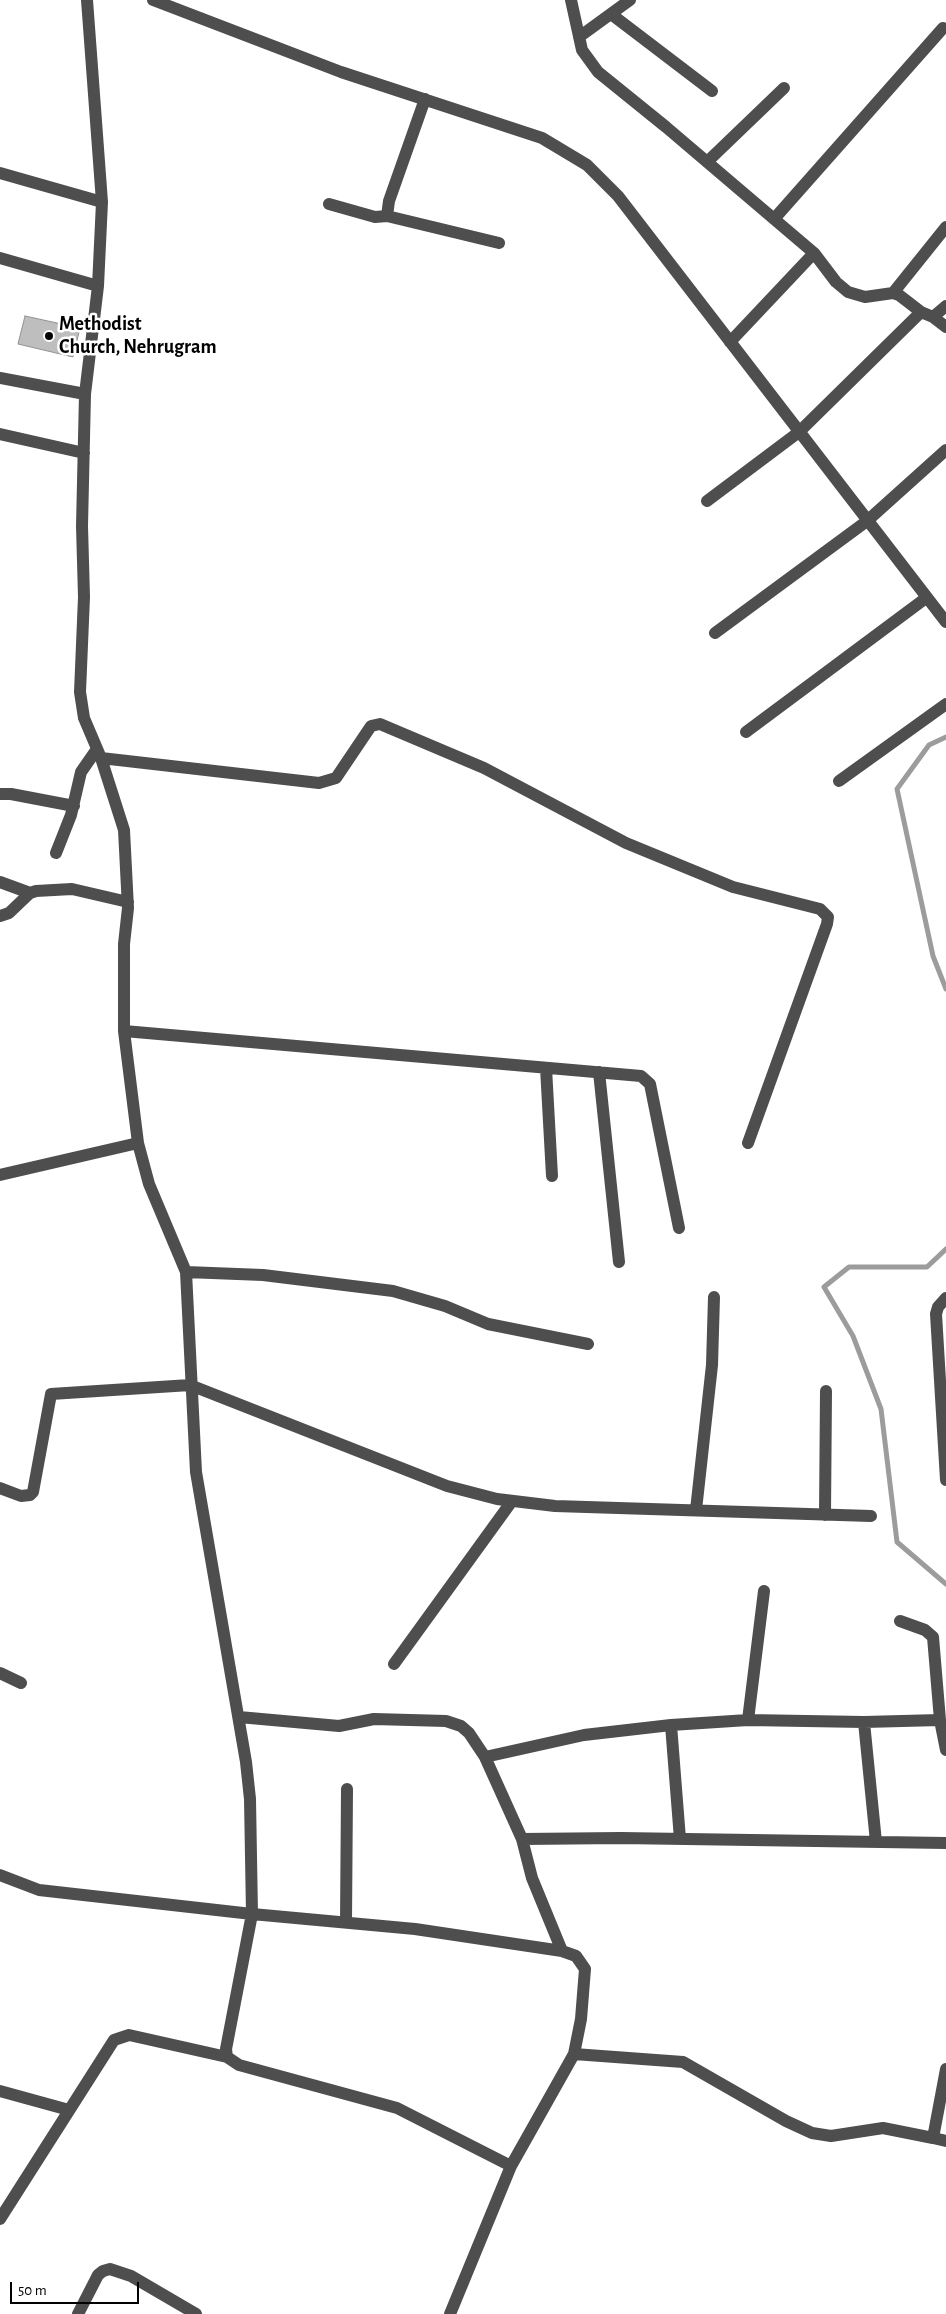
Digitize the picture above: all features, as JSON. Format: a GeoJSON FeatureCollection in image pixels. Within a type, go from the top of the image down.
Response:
{"type":"FeatureCollection","features":[{"type":"Feature","properties":{"kind":"street"},"geometry":{"type":"LineString","coordinates":[[87,0],[102,202],[98,286],[85,394],[80,692],[84,718],[99,754],[124,830],[128,902],[124,944],[124,1031],[138,1143],[155,1199],[186,1272],[190,1385],[196,1472],[239,1717],[250,1800],[252,1914],[226,2049],[227,2057]]}},
{"type":"Feature","properties":{"kind":"street"},"geometry":{"type":"LineString","coordinates":[[153,0],[341,72],[542,138],[587,165],[618,196],[946,622]]}},
{"type":"Feature","properties":{"kind":"street"},"geometry":{"type":"LineString","coordinates":[[572,0],[582,50],[598,72],[814,253],[836,282],[848,292],[865,297],[893,293],[900,295],[921,312],[946,327]]}},
{"type":"Feature","properties":{"kind":"street"},"geometry":{"type":"LineString","coordinates":[[579,37],[630,0]]}},
{"type":"Feature","properties":{"kind":"street"},"geometry":{"type":"LineString","coordinates":[[611,14],[712,91]]}},
{"type":"Feature","properties":{"kind":"street"},"geometry":{"type":"LineString","coordinates":[[774,219],[943,28]]}},
{"type":"Feature","properties":{"kind":"street"},"geometry":{"type":"LineString","coordinates":[[707,162],[784,88]]}},
{"type":"Feature","properties":{"kind":"street"},"geometry":{"type":"LineString","coordinates":[[387,216],[389,201],[425,99]]}},
{"type":"Feature","properties":{"kind":"street"},"geometry":{"type":"LineString","coordinates":[[0,173],[102,202]]}},
{"type":"Feature","properties":{"kind":"street"},"geometry":{"type":"LineString","coordinates":[[329,204],[375,216],[387,216],[499,244]]}},
{"type":"Feature","properties":{"kind":"street"},"geometry":{"type":"LineString","coordinates":[[893,293],[946,227]]}},
{"type":"Feature","properties":{"kind":"street"},"geometry":{"type":"LineString","coordinates":[[730,342],[814,253]]}},
{"type":"Feature","properties":{"kind":"street"},"geometry":{"type":"LineString","coordinates":[[0,258],[98,286]]}},
{"type":"Feature","properties":{"kind":"street"},"geometry":{"type":"LineString","coordinates":[[933,318],[946,306]]}},
{"type":"Feature","properties":{"kind":"street"},"geometry":{"type":"LineString","coordinates":[[707,501],[799,432],[921,312]]}},
{"type":"Feature","properties":{"kind":"street"},"geometry":{"type":"LineString","coordinates":[[0,378],[85,394]]}},
{"type":"Feature","properties":{"kind":"street"},"geometry":{"type":"LineString","coordinates":[[0,434],[84,452]]}},
{"type":"Feature","properties":{"kind":"street"},"geometry":{"type":"LineString","coordinates":[[715,633],[867,521],[946,450]]}},
{"type":"Feature","properties":{"kind":"street"},"geometry":{"type":"LineString","coordinates":[[746,732],[926,598]]}},
{"type":"Feature","properties":{"kind":"street"},"geometry":{"type":"LineString","coordinates":[[839,781],[946,704]]}},
{"type":"Feature","properties":{"kind":"street"},"geometry":{"type":"LineString","coordinates":[[99,754],[318,783],[336,778],[371,726],[380,724],[484,768],[626,843],[733,887],[820,909],[828,916],[828,924],[748,1143]]}},
{"type":"Feature","properties":{"kind":"street"},"geometry":{"type":"LineString","coordinates":[[56,854],[74,806],[81,772],[99,754]]}},
{"type":"Feature","properties":{"kind":"street"},"geometry":{"type":"LineString","coordinates":[[0,794],[11,794],[74,806]]}},
{"type":"Feature","properties":{"kind":"street"},"geometry":{"type":"LineString","coordinates":[[0,882],[30,893],[72,889],[128,902]]}},
{"type":"Feature","properties":{"kind":"street"},"geometry":{"type":"LineString","coordinates":[[0,916],[8,913],[30,893]]}},
{"type":"Feature","properties":{"kind":"street"},"geometry":{"type":"LineString","coordinates":[[124,1031],[635,1074],[650,1084],[679,1228]]}},
{"type":"Feature","properties":{"kind":"street"},"geometry":{"type":"LineString","coordinates":[[546,1068],[552,1176]]}},
{"type":"Feature","properties":{"kind":"street"},"geometry":{"type":"LineString","coordinates":[[599,1072],[620,1262]]}},
{"type":"Feature","properties":{"kind":"street"},"geometry":{"type":"LineString","coordinates":[[0,1175],[138,1143]]}},
{"type":"Feature","properties":{"kind":"street"},"geometry":{"type":"LineString","coordinates":[[186,1272],[263,1275],[393,1291],[445,1306],[488,1324],[588,1344]]}},
{"type":"Feature","properties":{"kind":"street"},"geometry":{"type":"LineString","coordinates":[[696,1510],[712,1365],[714,1297]]}},
{"type":"Feature","properties":{"kind":"street"},"geometry":{"type":"LineString","coordinates":[[946,1298],[938,1306],[936,1314],[946,1480]]}},
{"type":"Feature","properties":{"kind":"street"},"geometry":{"type":"LineString","coordinates":[[0,1488],[20,1496],[30,1496],[33,1492],[51,1394],[190,1385],[447,1486],[512,1501],[555,1506],[871,1516]]}},
{"type":"Feature","properties":{"kind":"street"},"geometry":{"type":"LineString","coordinates":[[824,1515],[826,1391]]}},
{"type":"Feature","properties":{"kind":"street"},"geometry":{"type":"LineString","coordinates":[[394,1664],[512,1501]]}},
{"type":"Feature","properties":{"kind":"street"},"geometry":{"type":"LineString","coordinates":[[748,1720],[764,1591]]}},
{"type":"Feature","properties":{"kind":"street"},"geometry":{"type":"LineString","coordinates":[[900,1621],[925,1630],[933,1637],[946,1750]]}},
{"type":"Feature","properties":{"kind":"street"},"geometry":{"type":"LineString","coordinates":[[0,1673],[21,1683]]}},
{"type":"Feature","properties":{"kind":"street"},"geometry":{"type":"LineString","coordinates":[[485,1758],[584,1734],[671,1725],[748,1720],[864,1722],[942,1712]]}},
{"type":"Feature","properties":{"kind":"street"},"geometry":{"type":"LineString","coordinates":[[239,1717],[339,1726],[374,1719],[446,1721],[461,1726],[469,1733],[485,1758],[522,1839],[532,1878],[562,1951]]}},
{"type":"Feature","properties":{"kind":"street"},"geometry":{"type":"LineString","coordinates":[[864,1722],[876,1842]]}},
{"type":"Feature","properties":{"kind":"street"},"geometry":{"type":"LineString","coordinates":[[671,1725],[680,1839]]}},
{"type":"Feature","properties":{"kind":"street"},"geometry":{"type":"LineString","coordinates":[[346,1922],[347,1788]]}},
{"type":"Feature","properties":{"kind":"street"},"geometry":{"type":"LineString","coordinates":[[522,1839],[946,1843]]}},
{"type":"Feature","properties":{"kind":"street"},"geometry":{"type":"LineString","coordinates":[[0,1876],[39,1890],[252,1914],[415,1929],[562,1951],[576,1956],[585,1969],[579,2034],[574,2054],[511,2166],[450,2314]]}},
{"type":"Feature","properties":{"kind":"street"},"geometry":{"type":"LineString","coordinates":[[0,2218],[110,2044],[119,2037],[129,2035],[227,2057],[239,2065],[396,2108],[511,2166]]}},
{"type":"Feature","properties":{"kind":"street"},"geometry":{"type":"LineString","coordinates":[[574,2054],[683,2062],[812,2133],[831,2136],[882,2128],[946,2141]]}},
{"type":"Feature","properties":{"kind":"street"},"geometry":{"type":"LineString","coordinates":[[932,2138],[946,2069]]}},
{"type":"Feature","properties":{"kind":"street"},"geometry":{"type":"LineString","coordinates":[[0,2091],[69,2110]]}},
{"type":"Feature","properties":{"kind":"street"},"geometry":{"type":"LineString","coordinates":[[78,2314],[98,2275],[103,2270],[110,2269],[131,2276],[196,2314]]}},
{"type":"Feature","properties":{"kind":"building","name":"Methodist Church, Nehrugram"},"geometry":{"type":"Polygon","coordinates":[[[25,316],[80,328],[73,357],[18,344],[25,316]]]}},
{"type":"Feature","properties":{"kind":"waterway"},"geometry":{"type":"LineString","coordinates":[[946,737],[929,745],[897,789],[933,956],[946,989]]}},
{"type":"Feature","properties":{"kind":"waterway"},"geometry":{"type":"LineString","coordinates":[[946,1249],[927,1267],[849,1267],[824,1287],[853,1336],[881,1409],[897,1542],[946,1584]]}},
{"type":"Feature","properties":{"kind":"place","name":"Methodist Church, Nehrugram"},"geometry":{"type":"Point","coordinates":[49,336]}}]}
